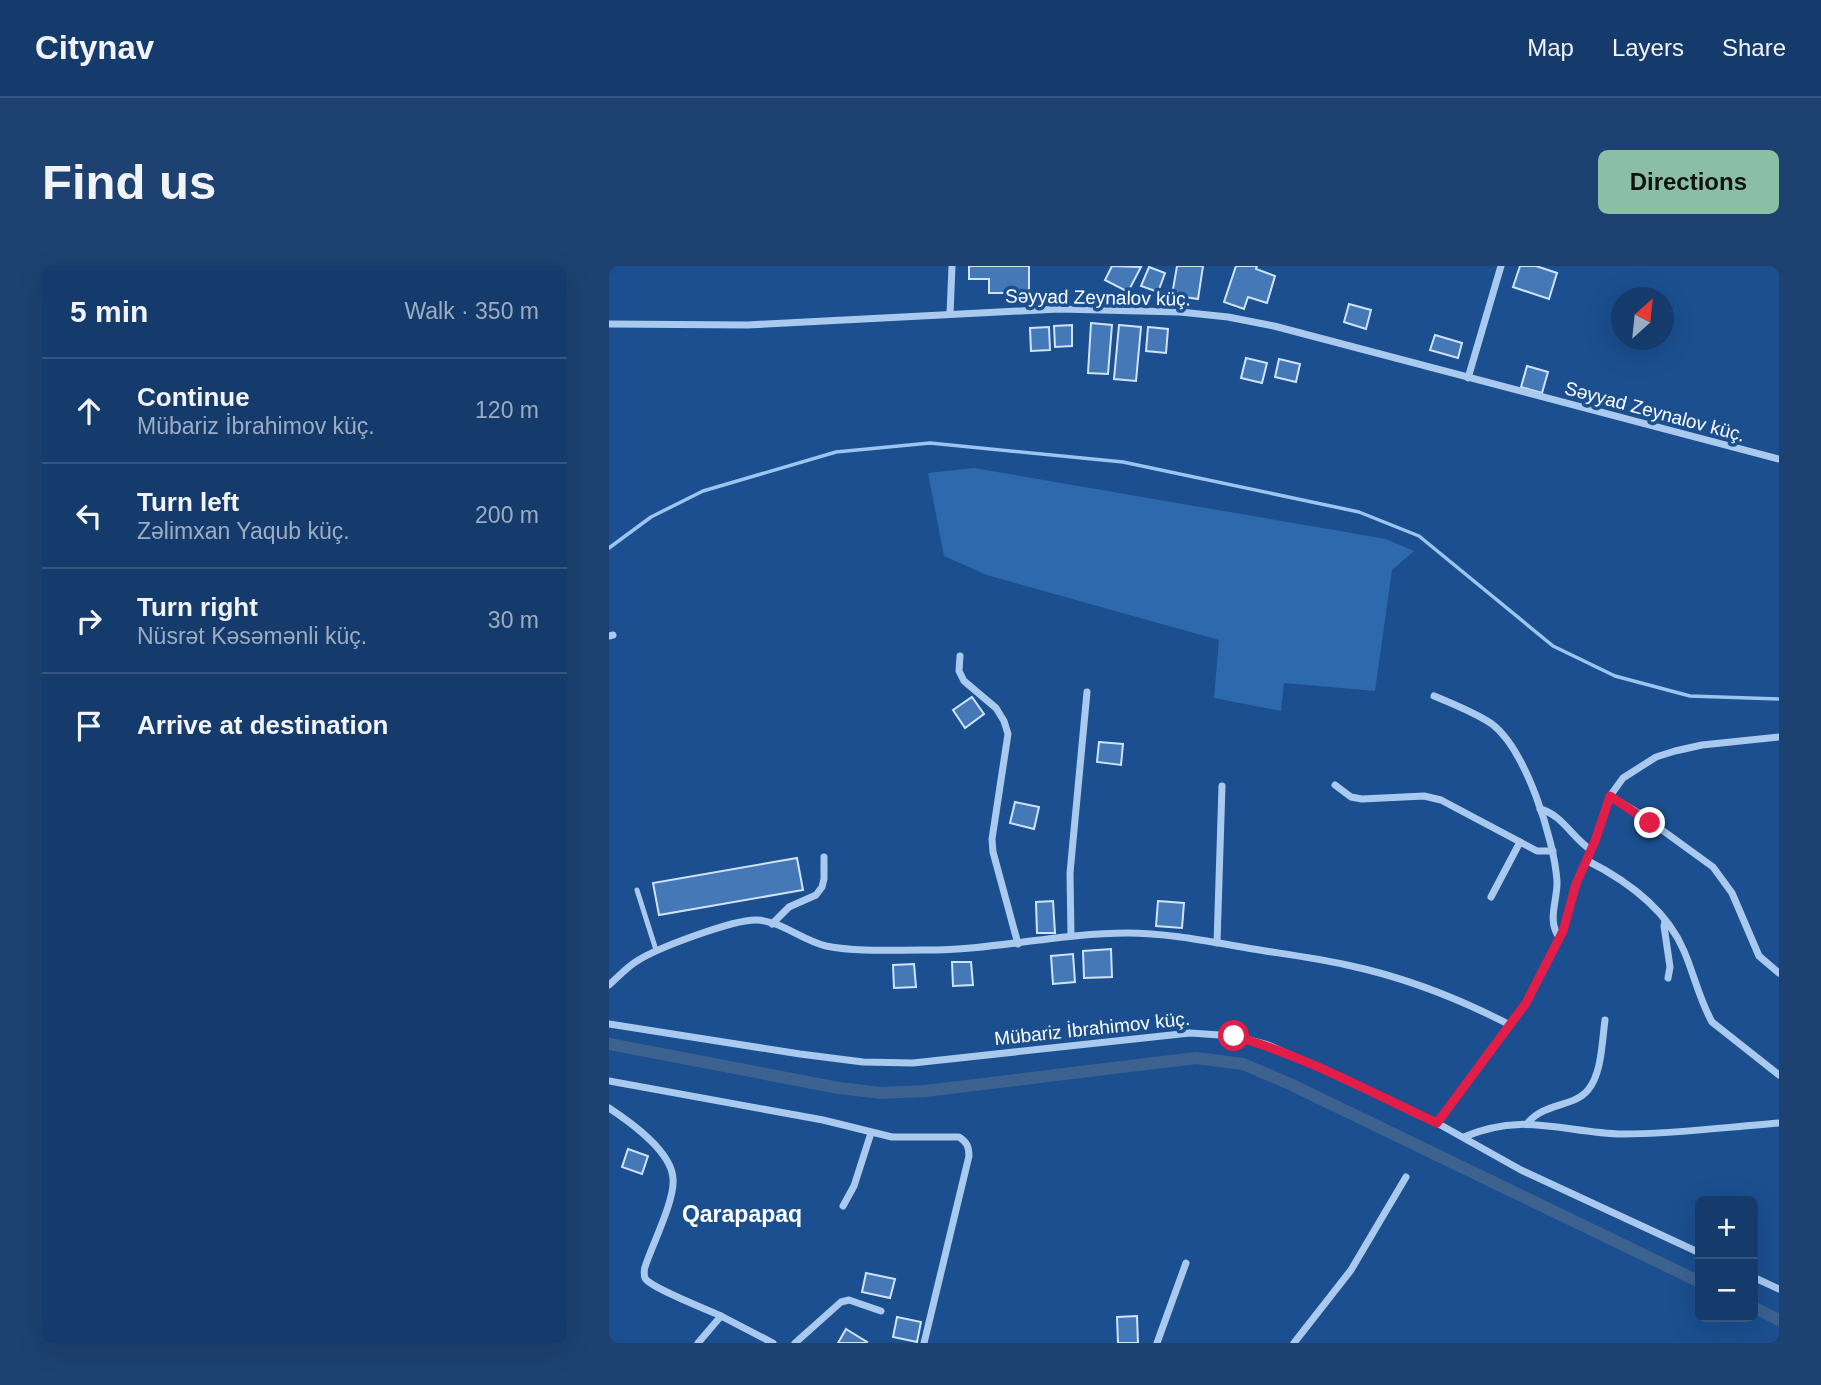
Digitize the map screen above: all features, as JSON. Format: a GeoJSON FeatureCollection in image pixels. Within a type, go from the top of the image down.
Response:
{"type":"FeatureCollection","features":[{"type":"Feature","properties":{"kind":"street"},"geometry":{"type":"LineString","coordinates":[[950,314],[952,266]]}},
{"type":"Feature","properties":{"kind":"street"},"geometry":{"type":"LineString","coordinates":[[1468,378],[1501,266]]}},
{"type":"Feature","properties":{"kind":"street","name":"Səyyad Zeynalov küç."},"geometry":{"type":"LineString","coordinates":[[609,324],[747,325],[1059,309],[1180,312],[1228,317],[1274,326],[1779,460]]}},
{"type":"Feature","properties":{"kind":"street"},"geometry":{"type":"LineString","coordinates":[[960,656],[960,671],[964,681],[996,708],[1005,721],[1008,734],[992,839],[993,852],[1018,944]]}},
{"type":"Feature","properties":{"kind":"street"},"geometry":{"type":"LineString","coordinates":[[1071,936],[1070,873],[1087,692]]}},
{"type":"Feature","properties":{"kind":"street"},"geometry":{"type":"LineString","coordinates":[[1434,696],[1478,716],[1503,734],[1516,753],[1540,809],[1553,851],[1557,883],[1554,928],[1560,938]]}},
{"type":"Feature","properties":{"kind":"street"},"geometry":{"type":"LineString","coordinates":[[1437,1123],[1526,1003],[1560,938],[1576,884],[1610,796],[1623,778],[1655,757],[1702,745],[1779,737]]}},
{"type":"Feature","properties":{"kind":"street"},"geometry":{"type":"LineString","coordinates":[[1335,785],[1351,797],[1362,799],[1425,796],[1441,800],[1537,850],[1553,851]]}},
{"type":"Feature","properties":{"kind":"street"},"geometry":{"type":"LineString","coordinates":[[1217,943],[1222,786]]}},
{"type":"Feature","properties":{"kind":"street"},"geometry":{"type":"LineString","coordinates":[[1610,796],[1627,805],[1713,867],[1732,893],[1759,956],[1779,973]]}},
{"type":"Feature","properties":{"kind":"street"},"geometry":{"type":"LineString","coordinates":[[1540,809],[1556,816],[1583,845],[1591,849]]}},
{"type":"Feature","properties":{"kind":"street"},"geometry":{"type":"LineString","coordinates":[[1491,897],[1520,842]]}},
{"type":"Feature","properties":{"kind":"street"},"geometry":{"type":"LineString","coordinates":[[772,924],[789,907],[815,895],[822,887],[824,857]]}},
{"type":"Feature","properties":{"kind":"street"},"geometry":{"type":"LineString","coordinates":[[1586,860],[1622,880],[1665,920],[1683,948],[1712,1022],[1779,1075]]}},
{"type":"Feature","properties":{"kind":"street"},"geometry":{"type":"LineString","coordinates":[[609,985],[636,962],[656,950],[738,923],[757,920],[818,943],[863,950],[951,951],[1071,936],[1128,933],[1217,943],[1347,965],[1394,977],[1473,1006],[1510,1025]]}},
{"type":"Feature","properties":{"kind":"street"},"geometry":{"type":"LineString","coordinates":[[1665,920],[1670,967],[1668,978]]}},
{"type":"Feature","properties":{"kind":"street"},"geometry":{"type":"LineString","coordinates":[[1527,1124],[1541,1110],[1582,1096],[1590,1088],[1597,1067],[1605,1020]]}},
{"type":"Feature","properties":{"kind":"street","name":"Mübariz İbrahimov küç."},"geometry":{"type":"LineString","coordinates":[[609,1024],[851,1061],[913,1063],[1190,1033],[1211,1032],[1234,1036],[1268,1045],[1437,1123],[1521,1170],[1695,1251]]}},
{"type":"Feature","properties":{"kind":"street"},"geometry":{"type":"LineString","coordinates":[[609,1082],[823,1120],[892,1137],[959,1136],[968,1147],[969,1156],[924,1343]]}},
{"type":"Feature","properties":{"kind":"street"},"geometry":{"type":"LineString","coordinates":[[609,1108],[655,1144],[674,1178],[671,1196],[645,1267],[644,1277],[657,1287],[773,1343]]}},
{"type":"Feature","properties":{"kind":"street"},"geometry":{"type":"LineString","coordinates":[[1464,1137],[1498,1126],[1527,1124],[1621,1134],[1779,1124]]}},
{"type":"Feature","properties":{"kind":"street"},"geometry":{"type":"LineString","coordinates":[[843,1206],[854,1186],[871,1133]]}},
{"type":"Feature","properties":{"kind":"street"},"geometry":{"type":"LineString","coordinates":[[1294,1343],[1351,1270],[1406,1177]]}},
{"type":"Feature","properties":{"kind":"street"},"geometry":{"type":"LineString","coordinates":[[1157,1343],[1186,1263]]}},
{"type":"Feature","properties":{"kind":"street"},"geometry":{"type":"LineString","coordinates":[[1758,1279],[1779,1289]]}},
{"type":"Feature","properties":{"kind":"street"},"geometry":{"type":"LineString","coordinates":[[795,1343],[841,1302],[849,1300],[881,1311]]}},
{"type":"Feature","properties":{"kind":"street"},"geometry":{"type":"LineString","coordinates":[[698,1343],[721,1316]]}},
{"type":"Feature","properties":{"kind":"lane"},"geometry":{"type":"LineString","coordinates":[[637,890],[656,950]]}},
{"type":"Feature","properties":{"kind":"shaded area"},"geometry":{"type":"Polygon","coordinates":[[[974,468],[1386,539],[1414,551],[1392,570],[1375,691],[1284,683],[1281,711],[1214,698],[1219,640],[987,575],[944,556],[928,473],[974,468]]]}},
{"type":"Feature","properties":{"kind":"building"},"geometry":{"type":"Polygon","coordinates":[[[969,266],[1029,266],[1029,293],[989,293],[989,279],[969,279],[969,266]]]}},
{"type":"Feature","properties":{"kind":"building"},"geometry":{"type":"Polygon","coordinates":[[[1112,266],[1141,267],[1128,292],[1105,280],[1112,266]]]}},
{"type":"Feature","properties":{"kind":"building"},"geometry":{"type":"Polygon","coordinates":[[[1177,266],[1203,266],[1198,299],[1172,295],[1177,266]]]}},
{"type":"Feature","properties":{"kind":"building"},"geometry":{"type":"Polygon","coordinates":[[[1236,266],[1257,266],[1256,269],[1275,276],[1267,303],[1248,297],[1244,309],[1224,302],[1236,266]]]}},
{"type":"Feature","properties":{"kind":"building"},"geometry":{"type":"Polygon","coordinates":[[[1520,266],[1536,266],[1557,273],[1549,299],[1513,287],[1520,266]]]}},
{"type":"Feature","properties":{"kind":"building"},"geometry":{"type":"Polygon","coordinates":[[[1149,267],[1165,273],[1158,292],[1141,286],[1149,267]]]}},
{"type":"Feature","properties":{"kind":"building"},"geometry":{"type":"Polygon","coordinates":[[[1349,304],[1371,310],[1366,329],[1344,322],[1349,304]]]}},
{"type":"Feature","properties":{"kind":"building"},"geometry":{"type":"Polygon","coordinates":[[[1091,323],[1112,325],[1108,374],[1088,373],[1091,323]]]}},
{"type":"Feature","properties":{"kind":"building"},"geometry":{"type":"Polygon","coordinates":[[[1072,325],[1072,346],[1055,347],[1054,326],[1072,325]]]}},
{"type":"Feature","properties":{"kind":"building"},"geometry":{"type":"Polygon","coordinates":[[[1119,325],[1141,327],[1136,381],[1114,379],[1119,325]]]}},
{"type":"Feature","properties":{"kind":"building"},"geometry":{"type":"Polygon","coordinates":[[[1049,327],[1050,350],[1031,351],[1030,328],[1049,327]]]}},
{"type":"Feature","properties":{"kind":"building"},"geometry":{"type":"Polygon","coordinates":[[[1148,327],[1168,329],[1166,353],[1146,351],[1148,327]]]}},
{"type":"Feature","properties":{"kind":"building"},"geometry":{"type":"Polygon","coordinates":[[[1435,335],[1462,343],[1458,358],[1430,350],[1435,335]]]}},
{"type":"Feature","properties":{"kind":"building"},"geometry":{"type":"Polygon","coordinates":[[[1246,358],[1267,363],[1262,383],[1241,378],[1246,358]]]}},
{"type":"Feature","properties":{"kind":"building"},"geometry":{"type":"Polygon","coordinates":[[[1279,359],[1300,364],[1296,382],[1275,377],[1279,359]]]}},
{"type":"Feature","properties":{"kind":"building"},"geometry":{"type":"Polygon","coordinates":[[[1527,366],[1548,372],[1542,393],[1521,387],[1527,366]]]}},
{"type":"Feature","properties":{"kind":"building"},"geometry":{"type":"Polygon","coordinates":[[[972,697],[984,714],[965,728],[953,710],[972,697]]]}},
{"type":"Feature","properties":{"kind":"building"},"geometry":{"type":"Polygon","coordinates":[[[1099,742],[1123,744],[1121,765],[1097,762],[1099,742]]]}},
{"type":"Feature","properties":{"kind":"building"},"geometry":{"type":"Polygon","coordinates":[[[1015,802],[1039,807],[1034,829],[1010,823],[1015,802]]]}},
{"type":"Feature","properties":{"kind":"building"},"geometry":{"type":"Polygon","coordinates":[[[797,858],[803,890],[659,915],[653,883],[797,858]]]}},
{"type":"Feature","properties":{"kind":"building"},"geometry":{"type":"Polygon","coordinates":[[[1053,901],[1055,933],[1037,933],[1036,902],[1053,901]]]}},
{"type":"Feature","properties":{"kind":"building"},"geometry":{"type":"Polygon","coordinates":[[[1158,901],[1184,903],[1182,928],[1156,926],[1158,901]]]}},
{"type":"Feature","properties":{"kind":"building"},"geometry":{"type":"Polygon","coordinates":[[[1111,949],[1112,977],[1084,978],[1083,951],[1111,949]]]}},
{"type":"Feature","properties":{"kind":"building"},"geometry":{"type":"Polygon","coordinates":[[[1073,954],[1075,982],[1053,984],[1051,956],[1073,954]]]}},
{"type":"Feature","properties":{"kind":"building"},"geometry":{"type":"Polygon","coordinates":[[[952,962],[971,962],[973,985],[953,986],[952,962]]]}},
{"type":"Feature","properties":{"kind":"building"},"geometry":{"type":"Polygon","coordinates":[[[914,964],[916,987],[894,988],[893,965],[914,964]]]}},
{"type":"Feature","properties":{"kind":"building"},"geometry":{"type":"Polygon","coordinates":[[[628,1149],[648,1156],[642,1174],[622,1167],[628,1149]]]}},
{"type":"Feature","properties":{"kind":"building"},"geometry":{"type":"Polygon","coordinates":[[[866,1273],[895,1279],[890,1298],[862,1292],[866,1273]]]}},
{"type":"Feature","properties":{"kind":"building"},"geometry":{"type":"Polygon","coordinates":[[[1137,1316],[1138,1343],[1118,1343],[1117,1317],[1137,1316]]]}},
{"type":"Feature","properties":{"kind":"building"},"geometry":{"type":"Polygon","coordinates":[[[897,1317],[921,1322],[917,1342],[893,1337],[897,1317]]]}},
{"type":"Feature","properties":{"kind":"building"},"geometry":{"type":"Polygon","coordinates":[[[846,1329],[867,1342],[838,1343],[846,1329]]]}},
{"type":"Feature","properties":{"kind":"waterway"},"geometry":{"type":"LineString","coordinates":[[609,548],[651,517],[703,491],[836,452],[930,443],[1123,462],[1359,512],[1419,536],[1553,646],[1615,676],[1690,696],[1779,699]]}},
{"type":"Feature","properties":{"kind":"waterway"},"geometry":{"type":"LineString","coordinates":[[609,1044],[839,1088],[881,1093],[925,1091],[1196,1058],[1243,1064],[1290,1084],[1695,1280]]}},
{"type":"Feature","properties":{"kind":"waterway"},"geometry":{"type":"LineString","coordinates":[[1758,1310],[1779,1320]]}},
{"type":"Feature","properties":{"kind":"district","name":"Qarapapaq"},"geometry":{"type":"Point","coordinates":[742,1214]}},
{"type":"Feature","properties":{"kind":"route"},"geometry":{"type":"LineString","coordinates":[[1234,1036],[1268,1045],[1437,1123],[1526,1003],[1563,931],[1579,874],[1595,841],[1610,796],[1650,823]]}}]}
